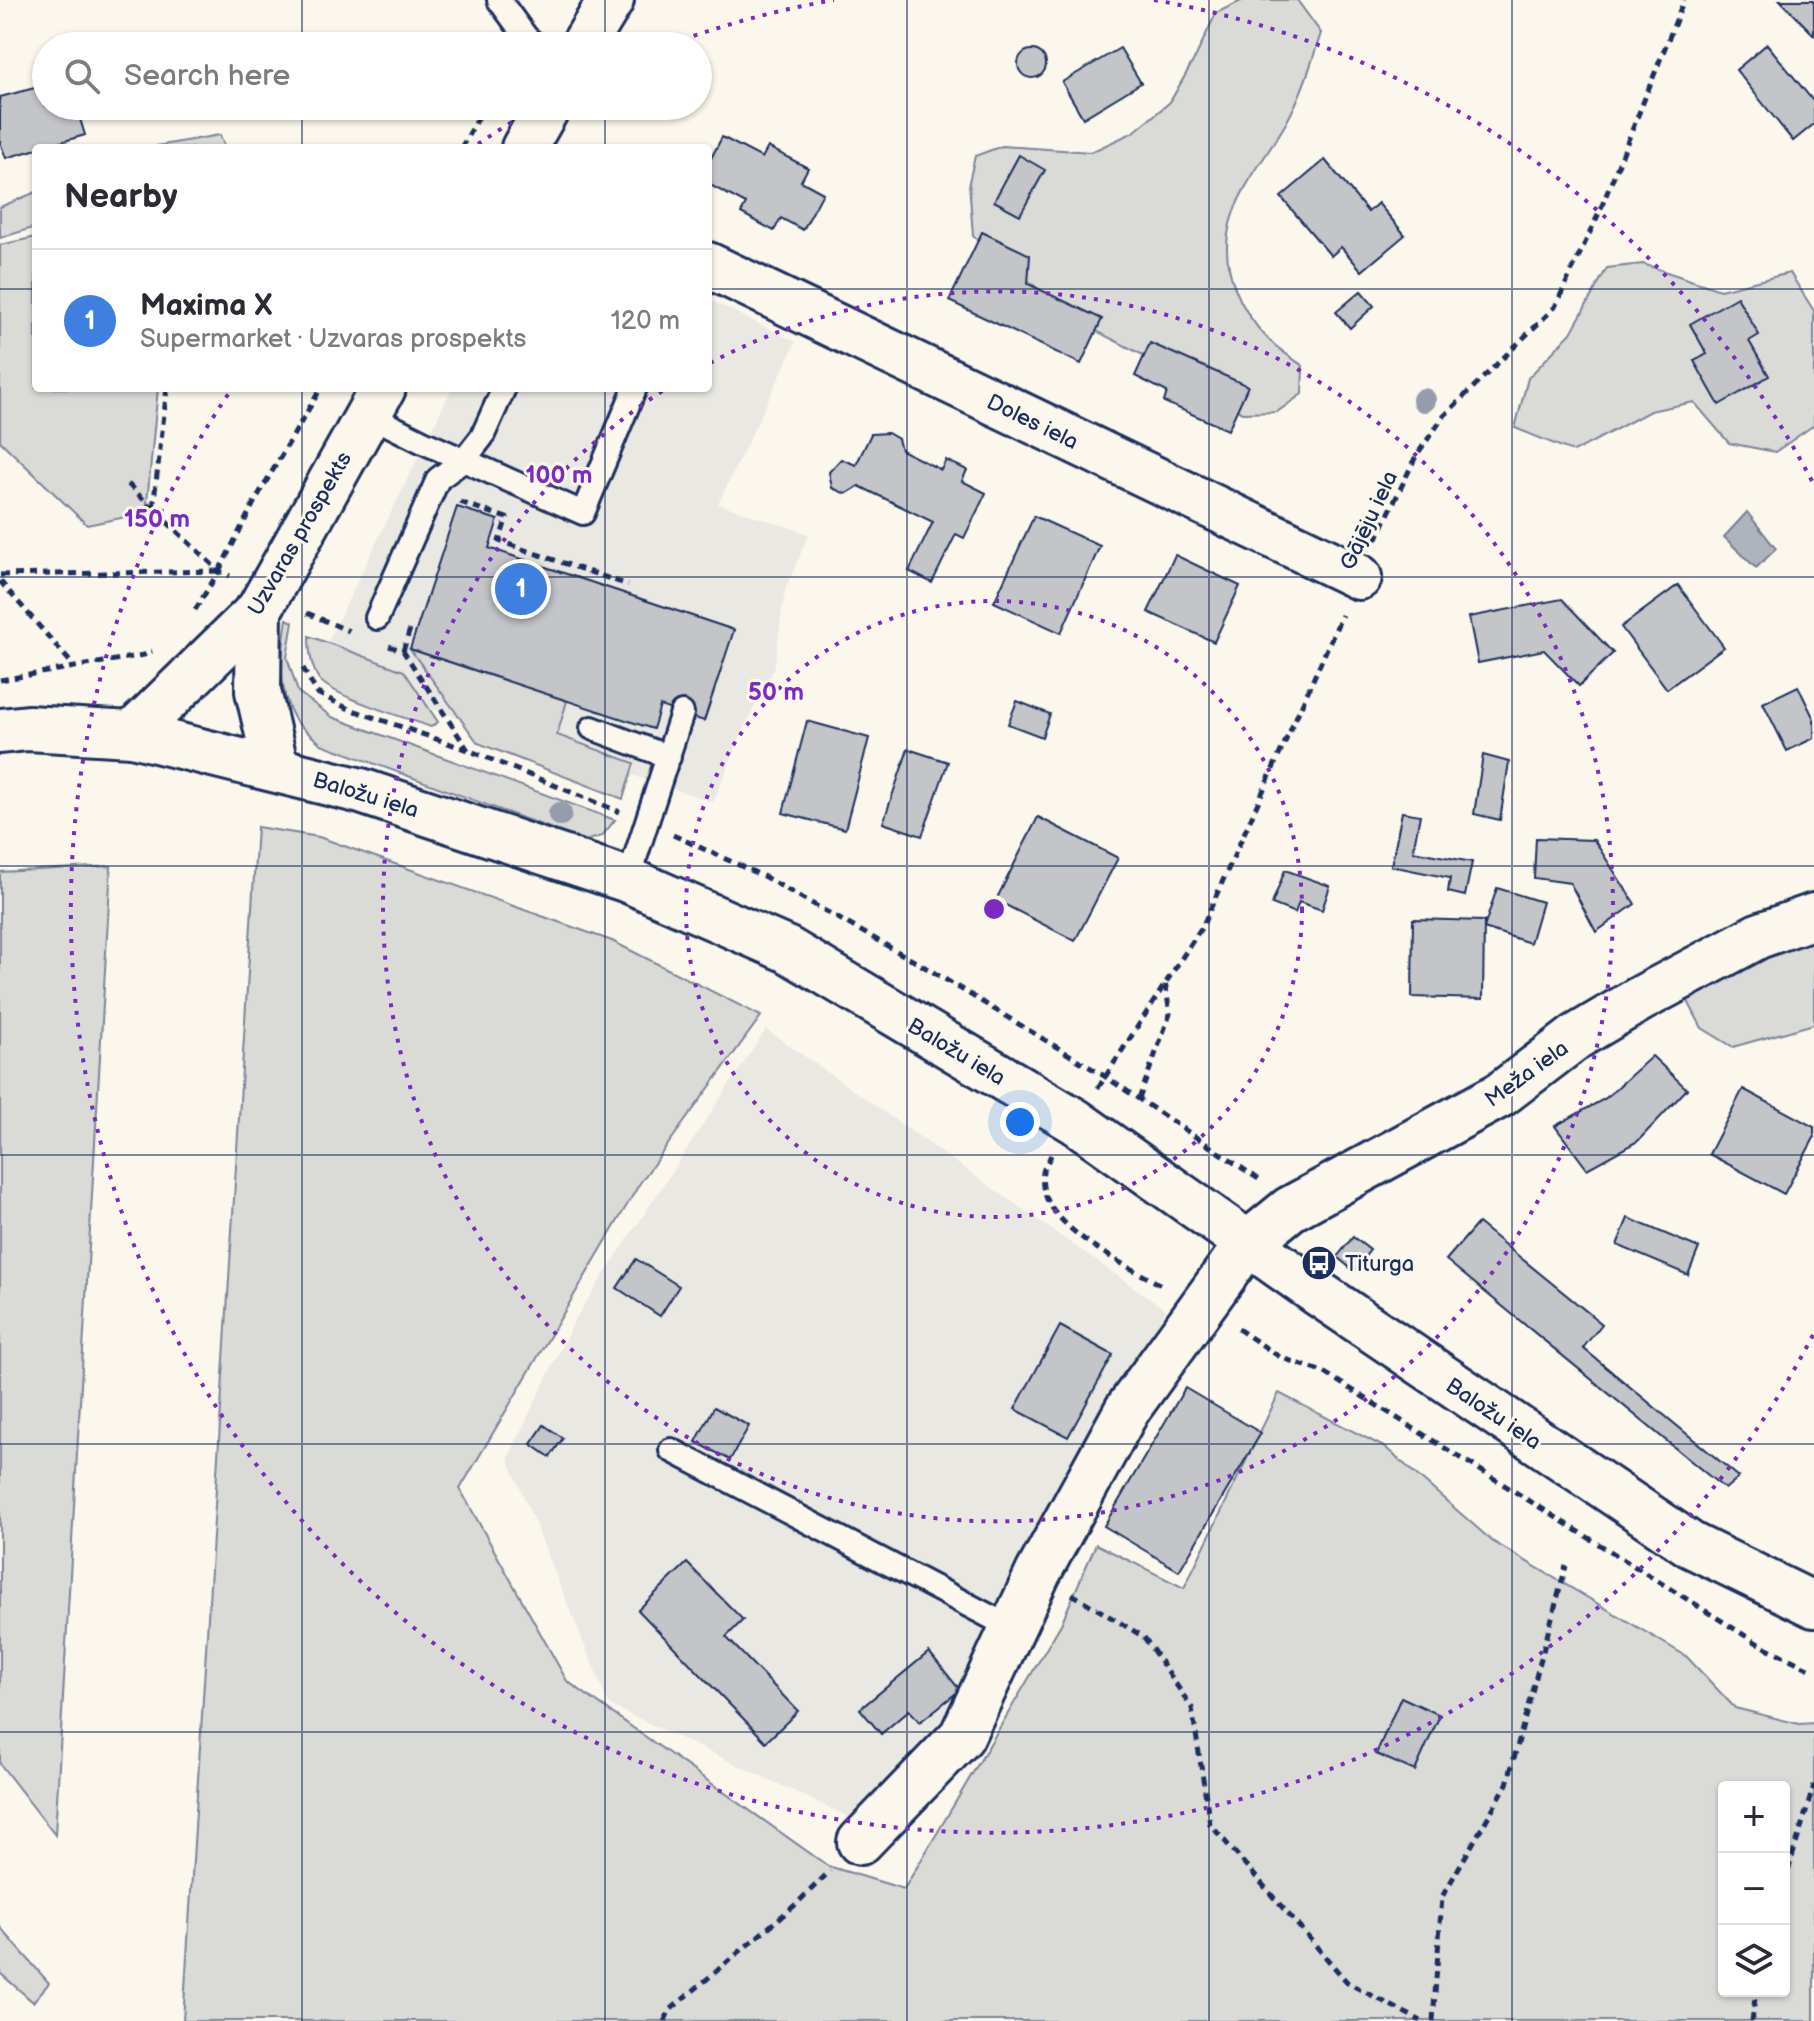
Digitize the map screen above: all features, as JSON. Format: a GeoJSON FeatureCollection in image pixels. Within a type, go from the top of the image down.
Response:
{"type":"FeatureCollection","features":[{"type":"Feature","properties":{"kind":"street"},"geometry":{"type":"LineString","coordinates":[[592,32],[611,0]]}},
{"type":"Feature","properties":{"kind":"street"},"geometry":{"type":"LineString","coordinates":[[526,144],[540,120]]}},
{"type":"Feature","properties":{"kind":"street","name":"Doles iela"},"geometry":{"type":"LineString","coordinates":[[712,267],[1359,577]]}},
{"type":"Feature","properties":{"kind":"street","name":"Uzvaras prospekts"},"geometry":{"type":"LineString","coordinates":[[132,734],[263,603],[375,401]]}},
{"type":"Feature","properties":{"kind":"street"},"geometry":{"type":"LineString","coordinates":[[263,603],[258,691],[276,768]]}},
{"type":"Feature","properties":{"kind":"street","name":"Baložu iela"},"geometry":{"type":"LineString","coordinates":[[0,731],[28,728],[132,734],[361,791],[628,880],[788,950],[1075,1121],[1247,1244],[1691,1545],[1814,1605]]}},
{"type":"Feature","properties":{"kind":"street","name":"Meža iela"},"geometry":{"type":"LineString","coordinates":[[860,1842],[962,1736],[1038,1573],[1127,1410],[1247,1244],[1290,1209],[1500,1095],[1576,1037],[1640,999],[1758,936],[1814,916]]}},
{"type":"Feature","properties":{"kind":"lane"},"geometry":{"type":"LineString","coordinates":[[498,1],[522,32]]}},
{"type":"Feature","properties":{"kind":"lane"},"geometry":{"type":"LineString","coordinates":[[377,618],[438,479],[464,460],[482,437],[502,392]]}},
{"type":"Feature","properties":{"kind":"lane"},"geometry":{"type":"LineString","coordinates":[[375,401],[464,460],[583,513],[633,392]]}},
{"type":"Feature","properties":{"kind":"lane"},"geometry":{"type":"LineString","coordinates":[[628,880],[682,713]]}},
{"type":"Feature","properties":{"kind":"lane"},"geometry":{"type":"LineString","coordinates":[[592,728],[669,757]]}},
{"type":"Feature","properties":{"kind":"lane"},"geometry":{"type":"LineString","coordinates":[[671,1450],[1012,1628]]}},
{"type":"Feature","properties":{"kind":"path","name":"Gājēju iela"},"geometry":{"type":"LineString","coordinates":[[1106,1077],[1203,925],[1416,456],[1444,416],[1555,307],[1564,292],[1684,0]]}},
{"type":"Feature","properties":{"kind":"path"},"geometry":{"type":"LineString","coordinates":[[463,144],[477,120]]}},
{"type":"Feature","properties":{"kind":"path"},"geometry":{"type":"LineString","coordinates":[[153,509],[167,392]]}},
{"type":"Feature","properties":{"kind":"path"},"geometry":{"type":"LineString","coordinates":[[189,618],[219,571],[256,499],[319,392]]}},
{"type":"Feature","properties":{"kind":"path"},"geometry":{"type":"LineString","coordinates":[[128,484],[219,571],[263,603],[354,633]]}},
{"type":"Feature","properties":{"kind":"path"},"geometry":{"type":"LineString","coordinates":[[455,500],[507,518],[499,541],[628,585]]}},
{"type":"Feature","properties":{"kind":"path"},"geometry":{"type":"LineString","coordinates":[[0,575],[219,571]]}},
{"type":"Feature","properties":{"kind":"path"},"geometry":{"type":"LineString","coordinates":[[0,581],[74,666]]}},
{"type":"Feature","properties":{"kind":"path"},"geometry":{"type":"LineString","coordinates":[[403,651],[413,621]]}},
{"type":"Feature","properties":{"kind":"path"},"geometry":{"type":"LineString","coordinates":[[379,643],[403,651],[468,750]]}},
{"type":"Feature","properties":{"kind":"path"},"geometry":{"type":"LineString","coordinates":[[0,680],[144,655],[164,646]]}},
{"type":"Feature","properties":{"kind":"path"},"geometry":{"type":"LineString","coordinates":[[1139,1099],[1170,1014],[1165,981]]}},
{"type":"Feature","properties":{"kind":"path"},"geometry":{"type":"LineString","coordinates":[[1075,1121],[1043,1171],[1045,1197],[1064,1225],[1122,1263],[1220,1317],[1280,1357],[1325,1373],[1757,1643],[1814,1671]]}},
{"type":"Feature","properties":{"kind":"path"},"geometry":{"type":"LineString","coordinates":[[1433,2021],[1442,1897],[1507,1784],[1566,1566]]}},
{"type":"Feature","properties":{"kind":"path"},"geometry":{"type":"LineString","coordinates":[[1038,1573],[1144,1637],[1192,1708],[1210,1824],[1348,1983],[1421,2021]]}},
{"type":"Feature","properties":{"kind":"path"},"geometry":{"type":"LineString","coordinates":[[1790,1864],[1814,1785]]}},
{"type":"Feature","properties":{"kind":"path"},"geometry":{"type":"LineString","coordinates":[[665,2021],[669,2011],[794,1906],[860,1842]]}},
{"type":"Feature","properties":{"kind":"path"},"geometry":{"type":"LineString","coordinates":[[1752,2021],[1755,1997]]}},
{"type":"Feature","properties":{"kind":"shaded area"},"geometry":{"type":"Polygon","coordinates":[[[1243,0],[1297,0],[1321,33],[1297,101],[1240,198],[1227,240],[1234,287],[1249,316],[1273,344],[1303,366],[1302,394],[1277,412],[1242,413],[1194,381],[1096,331],[973,236],[969,182],[975,156],[1002,146],[1091,152],[1134,132],[1170,102],[1216,13],[1243,0]]]}},
{"type":"Feature","properties":{"kind":"shaded area"},"geometry":{"type":"Polygon","coordinates":[[[220,135],[223,144],[168,144],[220,135]]]}},
{"type":"Feature","properties":{"kind":"shaded area"},"geometry":{"type":"Polygon","coordinates":[[[32,194],[32,228],[0,238],[0,207],[32,194]]]}},
{"type":"Feature","properties":{"kind":"shaded area"},"geometry":{"type":"Polygon","coordinates":[[[32,238],[32,392],[158,392],[146,513],[87,525],[0,441],[0,245],[32,238]]]}},
{"type":"Feature","properties":{"kind":"shaded area"},"geometry":{"type":"Polygon","coordinates":[[[1643,264],[1720,290],[1790,273],[1814,311],[1814,425],[1775,452],[1729,443],[1694,402],[1650,411],[1574,452],[1515,428],[1528,378],[1571,333],[1607,268],[1643,264]]]}},
{"type":"Feature","properties":{"kind":"shaded area"},"geometry":{"type":"Polygon","coordinates":[[[712,301],[796,342],[718,504],[809,534],[785,590],[774,669],[746,724],[713,802],[314,670],[450,392],[712,392],[712,301]]]}},
{"type":"Feature","properties":{"kind":"shaded area"},"geometry":{"type":"Polygon","coordinates":[[[1747,512],[1776,549],[1756,568],[1724,537],[1747,512]]]}},
{"type":"Feature","properties":{"kind":"shaded area"},"geometry":{"type":"Polygon","coordinates":[[[287,619],[293,622],[287,657],[298,692],[332,717],[615,820],[602,836],[585,841],[321,744],[303,729],[288,706],[282,657],[287,619]]]}},
{"type":"Feature","properties":{"kind":"shaded area"},"geometry":{"type":"Polygon","coordinates":[[[309,636],[404,671],[438,722],[431,727],[354,700],[327,686],[314,669],[309,636]]]}},
{"type":"Feature","properties":{"kind":"shaded area"},"geometry":{"type":"Polygon","coordinates":[[[410,649],[567,701],[557,735],[634,763],[623,799],[478,743],[410,649]]]}},
{"type":"Feature","properties":{"kind":"shaded area"},"geometry":{"type":"Polygon","coordinates":[[[257,827],[319,837],[612,941],[761,1016],[640,1183],[460,1489],[567,1681],[828,1866],[904,1889],[1061,1624],[1096,1544],[1184,1588],[1279,1393],[1386,1448],[1492,1541],[1686,1656],[1735,1708],[1799,1724],[1814,1723],[1814,2021],[183,2021],[257,827]]]}},
{"type":"Feature","properties":{"kind":"shaded area"},"geometry":{"type":"Polygon","coordinates":[[[111,866],[55,1835],[0,1764],[0,872],[111,866]]]}},
{"type":"Feature","properties":{"kind":"shaded area"},"geometry":{"type":"Polygon","coordinates":[[[1814,934],[1814,1024],[1733,1047],[1702,1028],[1682,990],[1814,934]]]}},
{"type":"Feature","properties":{"kind":"shaded area"},"geometry":{"type":"Polygon","coordinates":[[[766,1029],[1166,1310],[1062,1492],[958,1718],[849,1817],[609,1705],[508,1458],[575,1319],[766,1029]]]}},
{"type":"Feature","properties":{"kind":"shaded area"},"geometry":{"type":"Polygon","coordinates":[[[0,1927],[49,1983],[33,2002],[0,1973],[0,1927]]]}},
{"type":"Feature","properties":{"kind":"building"},"geometry":{"type":"Polygon","coordinates":[[[1780,0],[1814,0],[1814,35],[1780,0]]]}},
{"type":"Feature","properties":{"kind":"building"},"geometry":{"type":"Polygon","coordinates":[[[1767,44],[1814,102],[1814,124],[1793,141],[1736,70],[1767,44]]]}},
{"type":"Feature","properties":{"kind":"building"},"geometry":{"type":"Polygon","coordinates":[[[1120,48],[1141,83],[1083,118],[1062,82],[1120,48]]]}},
{"type":"Feature","properties":{"kind":"building"},"geometry":{"type":"Polygon","coordinates":[[[1032,50],[1042,54],[1046,64],[1042,74],[1032,78],[1022,74],[1018,64],[1022,54],[1032,50]]]}},
{"type":"Feature","properties":{"kind":"building"},"geometry":{"type":"Polygon","coordinates":[[[32,89],[32,120],[80,120],[85,135],[54,144],[32,144],[32,150],[6,158],[0,142],[0,97],[32,89]]]}},
{"type":"Feature","properties":{"kind":"building"},"geometry":{"type":"Polygon","coordinates":[[[722,137],[762,158],[768,147],[808,168],[801,181],[823,193],[803,230],[781,218],[774,231],[741,213],[746,204],[712,186],[712,156],[722,137]]]}},
{"type":"Feature","properties":{"kind":"building"},"geometry":{"type":"Polygon","coordinates":[[[1019,155],[1045,170],[1020,215],[994,201],[1019,155]]]}},
{"type":"Feature","properties":{"kind":"building"},"geometry":{"type":"Polygon","coordinates":[[[1325,160],[1368,212],[1378,203],[1405,235],[1362,271],[1341,247],[1331,256],[1281,197],[1325,160]]]}},
{"type":"Feature","properties":{"kind":"building"},"geometry":{"type":"Polygon","coordinates":[[[982,232],[1030,255],[1028,284],[1102,319],[1081,364],[949,301],[982,232]]]}},
{"type":"Feature","properties":{"kind":"building"},"geometry":{"type":"Polygon","coordinates":[[[1361,291],[1374,306],[1350,328],[1336,312],[1361,291]]]}},
{"type":"Feature","properties":{"kind":"building"},"geometry":{"type":"Polygon","coordinates":[[[1737,297],[1759,335],[1749,341],[1769,376],[1719,405],[1694,361],[1707,354],[1690,324],[1737,297]]]}},
{"type":"Feature","properties":{"kind":"building"},"geometry":{"type":"Polygon","coordinates":[[[1150,343],[1248,386],[1228,430],[1164,402],[1167,392],[1135,376],[1150,343]]]}},
{"type":"Feature","properties":{"kind":"building"},"geometry":{"type":"Polygon","coordinates":[[[888,433],[898,439],[901,450],[941,470],[946,460],[967,470],[962,481],[986,493],[964,538],[956,534],[932,583],[909,571],[933,522],[859,486],[846,494],[832,488],[829,472],[841,459],[856,465],[871,434],[888,433]]]}},
{"type":"Feature","properties":{"kind":"building"},"geometry":{"type":"Polygon","coordinates":[[[457,507],[498,520],[489,548],[734,630],[704,721],[660,706],[653,729],[410,649],[457,507]]]}},
{"type":"Feature","properties":{"kind":"building"},"geometry":{"type":"Polygon","coordinates":[[[1034,516],[1100,546],[1061,633],[994,602],[1034,516]]]}},
{"type":"Feature","properties":{"kind":"building"},"geometry":{"type":"Polygon","coordinates":[[[1175,555],[1240,586],[1214,642],[1148,612],[1175,555]]]}},
{"type":"Feature","properties":{"kind":"building"},"geometry":{"type":"Polygon","coordinates":[[[1678,585],[1724,647],[1667,689],[1621,627],[1678,585]]]}},
{"type":"Feature","properties":{"kind":"building"},"geometry":{"type":"Polygon","coordinates":[[[1562,599],[1613,653],[1579,686],[1544,650],[1478,663],[1469,617],[1562,599]]]}},
{"type":"Feature","properties":{"kind":"building"},"geometry":{"type":"Polygon","coordinates":[[[1798,686],[1814,719],[1814,738],[1787,751],[1763,703],[1798,686]]]}},
{"type":"Feature","properties":{"kind":"building"},"geometry":{"type":"Polygon","coordinates":[[[1017,701],[1050,714],[1042,737],[1008,724],[1017,701]]]}},
{"type":"Feature","properties":{"kind":"building"},"geometry":{"type":"Polygon","coordinates":[[[807,721],[869,738],[845,829],[783,813],[807,721]]]}},
{"type":"Feature","properties":{"kind":"building"},"geometry":{"type":"Polygon","coordinates":[[[908,749],[948,762],[922,836],[883,823],[908,749]]]}},
{"type":"Feature","properties":{"kind":"building"},"geometry":{"type":"Polygon","coordinates":[[[1483,755],[1509,762],[1500,820],[1474,814],[1483,755]]]}},
{"type":"Feature","properties":{"kind":"building"},"geometry":{"type":"Polygon","coordinates":[[[1402,812],[1420,815],[1413,851],[1472,862],[1465,896],[1448,892],[1450,878],[1391,866],[1402,812]]]}},
{"type":"Feature","properties":{"kind":"building"},"geometry":{"type":"Polygon","coordinates":[[[1038,817],[1118,858],[1075,941],[996,900],[1038,817]]]}},
{"type":"Feature","properties":{"kind":"building"},"geometry":{"type":"Polygon","coordinates":[[[1536,838],[1594,840],[1635,904],[1596,932],[1570,883],[1534,878],[1536,838]]]}},
{"type":"Feature","properties":{"kind":"building"},"geometry":{"type":"Polygon","coordinates":[[[1285,870],[1330,886],[1322,910],[1299,902],[1295,913],[1272,904],[1285,870]]]}},
{"type":"Feature","properties":{"kind":"building"},"geometry":{"type":"Polygon","coordinates":[[[1497,888],[1542,902],[1530,943],[1484,928],[1497,888]]]}},
{"type":"Feature","properties":{"kind":"building"},"geometry":{"type":"Polygon","coordinates":[[[1413,919],[1484,921],[1483,999],[1412,997],[1413,919]]]}},
{"type":"Feature","properties":{"kind":"building"},"geometry":{"type":"Polygon","coordinates":[[[1652,1056],[1687,1089],[1638,1141],[1587,1169],[1555,1126],[1606,1098],[1652,1056]]]}},
{"type":"Feature","properties":{"kind":"building"},"geometry":{"type":"Polygon","coordinates":[[[1743,1089],[1814,1127],[1814,1138],[1784,1194],[1709,1154],[1743,1089]]]}},
{"type":"Feature","properties":{"kind":"building"},"geometry":{"type":"Polygon","coordinates":[[[1628,1218],[1699,1248],[1688,1275],[1617,1245],[1628,1218]]]}},
{"type":"Feature","properties":{"kind":"building"},"geometry":{"type":"Polygon","coordinates":[[[1478,1223],[1602,1324],[1583,1348],[1739,1477],[1725,1489],[1446,1260],[1478,1223]]]}},
{"type":"Feature","properties":{"kind":"building"},"geometry":{"type":"Polygon","coordinates":[[[1353,1237],[1370,1250],[1354,1271],[1337,1257],[1353,1237]]]}},
{"type":"Feature","properties":{"kind":"building"},"geometry":{"type":"Polygon","coordinates":[[[636,1259],[679,1286],[660,1316],[617,1288],[636,1259]]]}},
{"type":"Feature","properties":{"kind":"building"},"geometry":{"type":"Polygon","coordinates":[[[1060,1326],[1113,1355],[1068,1437],[1015,1409],[1060,1326]]]}},
{"type":"Feature","properties":{"kind":"building"},"geometry":{"type":"Polygon","coordinates":[[[1185,1388],[1261,1433],[1179,1571],[1104,1526],[1185,1388]]]}},
{"type":"Feature","properties":{"kind":"building"},"geometry":{"type":"Polygon","coordinates":[[[714,1407],[749,1426],[730,1460],[696,1442],[714,1407]]]}},
{"type":"Feature","properties":{"kind":"building"},"geometry":{"type":"Polygon","coordinates":[[[544,1425],[563,1438],[550,1457],[531,1444],[544,1425]]]}},
{"type":"Feature","properties":{"kind":"building"},"geometry":{"type":"Polygon","coordinates":[[[687,1563],[743,1620],[726,1637],[798,1711],[766,1742],[638,1610],[687,1563]]]}},
{"type":"Feature","properties":{"kind":"building"},"geometry":{"type":"Polygon","coordinates":[[[929,1652],[960,1690],[920,1722],[909,1710],[881,1734],[860,1709],[929,1652]]]}},
{"type":"Feature","properties":{"kind":"building"},"geometry":{"type":"Polygon","coordinates":[[[1401,1697],[1440,1715],[1415,1771],[1376,1754],[1401,1697]]]}},
{"type":"Feature","properties":{"kind":"place","name":"Maxima X"},"geometry":{"type":"Point","coordinates":[521,589]}},
{"type":"Feature","properties":{"kind":"place","name":"Titurga"},"geometry":{"type":"Point","coordinates":[1319,1263]}}]}
